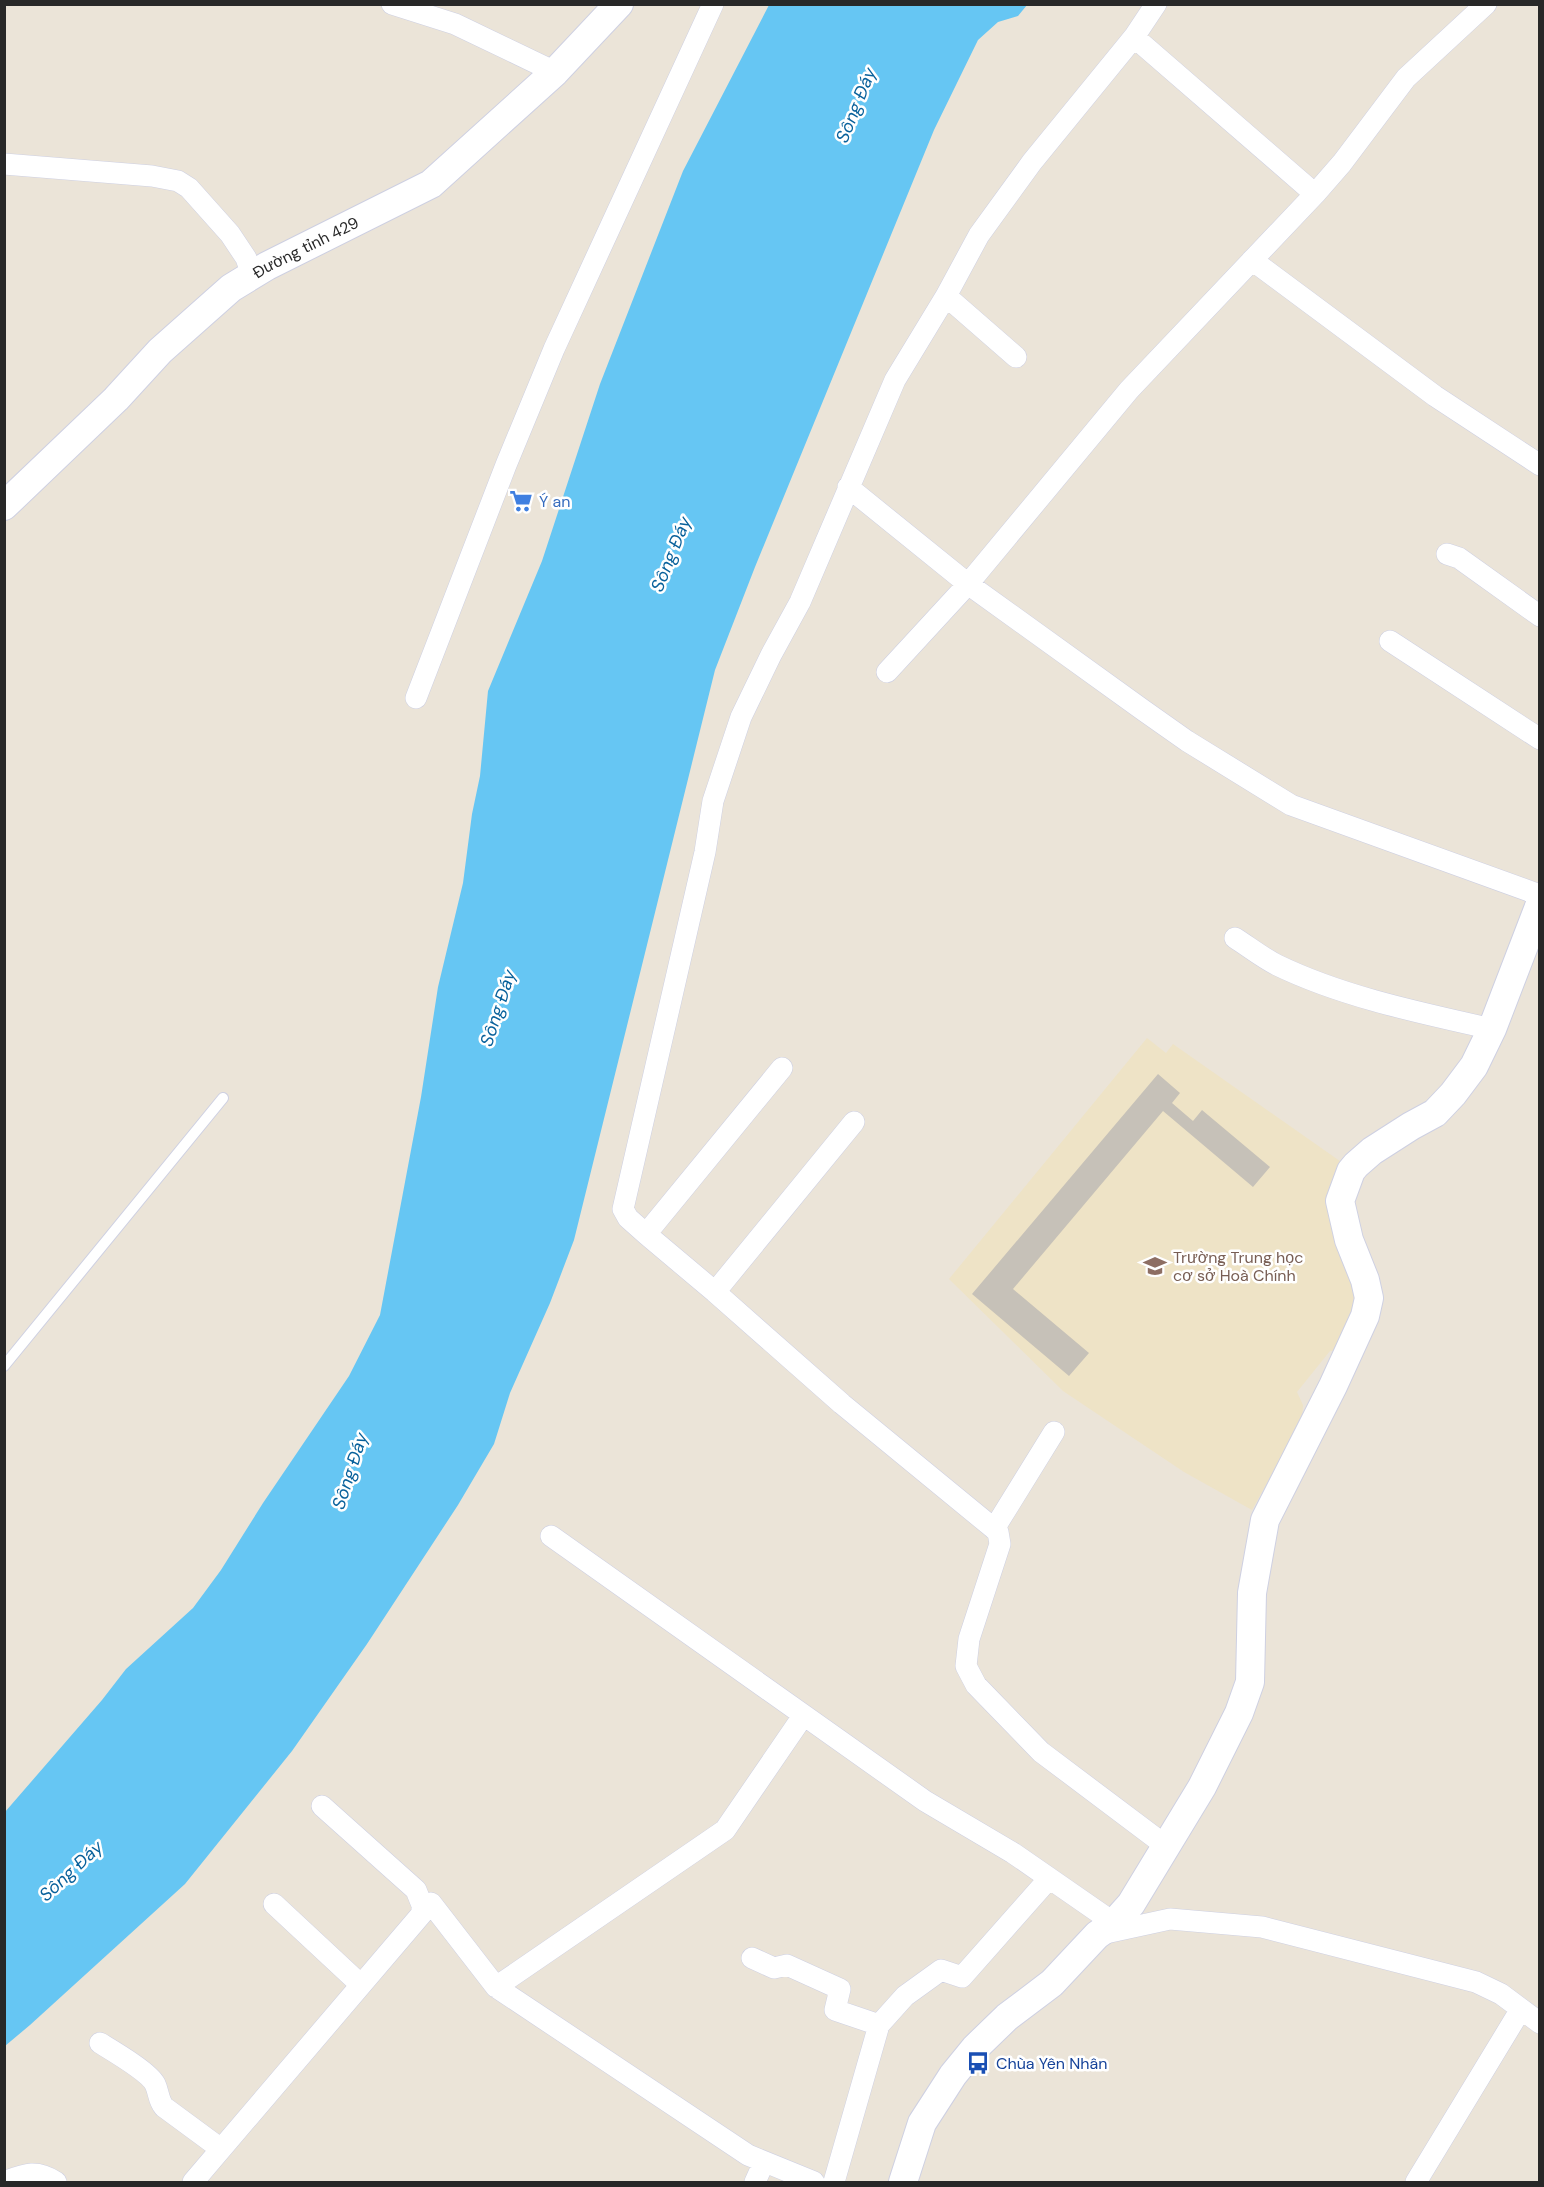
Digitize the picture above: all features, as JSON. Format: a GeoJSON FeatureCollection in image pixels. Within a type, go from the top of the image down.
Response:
{"type":"FeatureCollection","features":[{"type":"Feature","properties":{"kind":"street"},"geometry":{"type":"LineString","coordinates":[[392,4],[454,24],[555,72]]}},
{"type":"Feature","properties":{"kind":"street","name":"Đường tỉnh 429"},"geometry":{"type":"LineString","coordinates":[[4,506],[116,399],[160,351],[224,294],[252,275],[319,238],[430,184],[555,72],[619,4]]}},
{"type":"Feature","properties":{"kind":"street"},"geometry":{"type":"LineString","coordinates":[[416,698],[506,465],[554,349],[713,4]]}},
{"type":"Feature","properties":{"kind":"street"},"geometry":{"type":"LineString","coordinates":[[1156,4],[1134,37],[1002,202],[979,235],[946,296],[895,380],[800,602],[741,717],[713,801],[705,852],[624,1203],[625,1214],[646,1234],[716,1292],[842,1404],[998,1532],[1000,1544],[969,1639],[966,1666],[976,1685],[1041,1752],[1166,1846]]}},
{"type":"Feature","properties":{"kind":"street"},"geometry":{"type":"LineString","coordinates":[[887,672],[968,584],[1129,390],[1315,194],[1342,163],[1406,78],[1486,4]]}},
{"type":"Feature","properties":{"kind":"street"},"geometry":{"type":"LineString","coordinates":[[1134,37],[1315,194]]}},
{"type":"Feature","properties":{"kind":"street"},"geometry":{"type":"LineString","coordinates":[[4,164],[178,180],[189,188],[230,234],[246,258],[252,275]]}},
{"type":"Feature","properties":{"kind":"street"},"geometry":{"type":"LineString","coordinates":[[1252,260],[1435,396],[1539,465]]}},
{"type":"Feature","properties":{"kind":"street"},"geometry":{"type":"LineString","coordinates":[[946,296],[1016,357]]}},
{"type":"Feature","properties":{"kind":"street"},"geometry":{"type":"LineString","coordinates":[[848,487],[968,584],[1187,741],[1290,805],[1539,895]]}},
{"type":"Feature","properties":{"kind":"street"},"geometry":{"type":"LineString","coordinates":[[1447,554],[1459,558],[1539,616]]}},
{"type":"Feature","properties":{"kind":"street"},"geometry":{"type":"LineString","coordinates":[[1390,641],[1539,739]]}},
{"type":"Feature","properties":{"kind":"street"},"geometry":{"type":"LineString","coordinates":[[903,2182],[922,2123],[953,2075],[975,2048],[1007,2017],[1052,1983],[1131,1904],[1202,1787],[1239,1713],[1250,1682],[1252,1593],[1265,1520],[1334,1386],[1365,1316],[1368,1298],[1365,1280],[1349,1240],[1340,1200],[1351,1171],[1372,1151],[1435,1113],[1474,1066],[1492,1029],[1539,904]]}},
{"type":"Feature","properties":{"kind":"street"},"geometry":{"type":"LineString","coordinates":[[1235,938],[1276,965],[1339,989],[1384,1004],[1492,1029]]}},
{"type":"Feature","properties":{"kind":"street"},"geometry":{"type":"LineString","coordinates":[[646,1234],[782,1068]]}},
{"type":"Feature","properties":{"kind":"street"},"geometry":{"type":"LineString","coordinates":[[716,1292],[855,1122]]}},
{"type":"Feature","properties":{"kind":"street"},"geometry":{"type":"LineString","coordinates":[[994,1529],[1054,1432]]}},
{"type":"Feature","properties":{"kind":"street"},"geometry":{"type":"LineString","coordinates":[[551,1536],[925,1801],[1013,1853],[1052,1880],[1106,1929]]}},
{"type":"Feature","properties":{"kind":"street"},"geometry":{"type":"LineString","coordinates":[[496,1987],[725,1830],[803,1716]]}},
{"type":"Feature","properties":{"kind":"street"},"geometry":{"type":"LineString","coordinates":[[322,1806],[416,1890],[422,1905],[422,1913]]}},
{"type":"Feature","properties":{"kind":"street"},"geometry":{"type":"LineString","coordinates":[[834,2182],[879,2025],[905,1996],[941,1970],[962,1977],[1046,1882],[1052,1880]]}},
{"type":"Feature","properties":{"kind":"street"},"geometry":{"type":"LineString","coordinates":[[193,2182],[431,1903],[496,1987],[748,2155],[814,2182]]}},
{"type":"Feature","properties":{"kind":"street"},"geometry":{"type":"LineString","coordinates":[[274,1904],[361,1985]]}},
{"type":"Feature","properties":{"kind":"street"},"geometry":{"type":"LineString","coordinates":[[1106,1929],[1170,1919],[1262,1927],[1476,1982],[1501,1994],[1539,2023]]}},
{"type":"Feature","properties":{"kind":"street"},"geometry":{"type":"LineString","coordinates":[[752,1958],[774,1968],[787,1965],[840,1989],[835,2010],[879,2025]]}},
{"type":"Feature","properties":{"kind":"street"},"geometry":{"type":"LineString","coordinates":[[1416,2182],[1521,2009]]}},
{"type":"Feature","properties":{"kind":"street"},"geometry":{"type":"LineString","coordinates":[[100,2043],[150,2077],[156,2085],[159,2101],[164,2107],[221,2149]]}},
{"type":"Feature","properties":{"kind":"street"},"geometry":{"type":"LineString","coordinates":[[755,2182],[764,2162]]}},
{"type":"Feature","properties":{"kind":"street"},"geometry":{"type":"LineString","coordinates":[[4,2182],[27,2173],[42,2175],[56,2182]]}},
{"type":"Feature","properties":{"kind":"lane"},"geometry":{"type":"LineString","coordinates":[[4,1366],[224,1098]]}},
{"type":"Feature","properties":{"kind":"shaded area","name":"Trường Trung học cơ sở Hoà Chính"},"geometry":{"type":"Polygon","coordinates":[[[1147,1038],[1166,1053],[1173,1044],[1347,1166],[1355,1282],[1354,1312],[1341,1350],[1330,1351],[1297,1392],[1303,1405],[1302,1420],[1252,1510],[1184,1472],[1063,1391],[949,1279],[1147,1038]]]}},
{"type":"Feature","properties":{"kind":"water","name":"Sông Đáy"},"geometry":{"type":"Polygon","coordinates":[[[769,5],[1027,5],[1018,16],[998,22],[978,40],[934,130],[715,670],[574,1240],[550,1303],[510,1393],[494,1444],[458,1505],[367,1644],[292,1751],[185,1884],[5,2046],[5,1812],[126,1669],[193,1608],[221,1570],[263,1503],[349,1376],[380,1315],[421,1097],[438,987],[463,883],[472,814],[480,776],[488,691],[542,561],[600,384],[683,171],[769,5]]]}},
{"type":"Feature","properties":{"kind":"building"},"geometry":{"type":"Polygon","coordinates":[[[1158,1074],[1180,1093],[1172,1103],[1193,1121],[1202,1110],[1270,1167],[1253,1187],[1163,1111],[1013,1289],[1089,1353],[1069,1376],[972,1294],[1158,1074]]]}},
{"type":"Feature","properties":{"kind":"place","name":"Ý an"},"geometry":{"type":"Point","coordinates":[521,501]}},
{"type":"Feature","properties":{"kind":"place","name":"Trường Trung học cơ sở Hoà Chính"},"geometry":{"type":"Point","coordinates":[1155,1266]}},
{"type":"Feature","properties":{"kind":"place","name":"Chùa Yên Nhân"},"geometry":{"type":"Point","coordinates":[978,2063]}}]}
